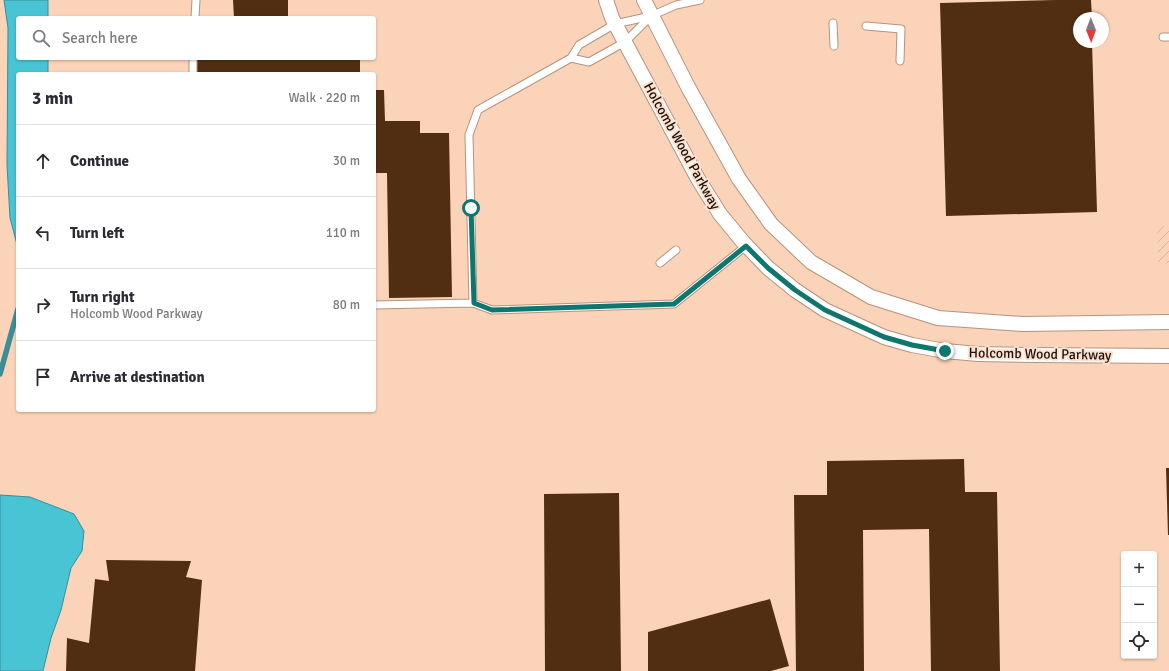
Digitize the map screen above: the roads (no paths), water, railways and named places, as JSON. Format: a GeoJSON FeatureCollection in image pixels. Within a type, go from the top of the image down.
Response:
{"type":"FeatureCollection","features":[{"type":"Feature","properties":{"kind":"street","name":"Holcomb Wood Parkway"},"geometry":{"type":"LineString","coordinates":[[606,0],[612,18],[698,179],[720,214],[746,246],[768,268],[795,290],[825,310],[884,337],[912,345],[945,351],[978,354],[1169,356]]}},
{"type":"Feature","properties":{"kind":"street"},"geometry":{"type":"LineString","coordinates":[[644,0],[688,87],[739,179],[771,224],[811,262],[871,297],[938,318],[1023,324],[1169,322]]}},
{"type":"Feature","properties":{"kind":"lane"},"geometry":{"type":"LineString","coordinates":[[195,16],[196,0]]}},
{"type":"Feature","properties":{"kind":"lane"},"geometry":{"type":"LineString","coordinates":[[474,303],[469,135],[478,110],[571,58],[579,45],[616,24],[651,16],[676,5],[700,0]]}},
{"type":"Feature","properties":{"kind":"lane"},"geometry":{"type":"LineString","coordinates":[[571,58],[589,62],[625,42],[651,16]]}},
{"type":"Feature","properties":{"kind":"lane"},"geometry":{"type":"LineString","coordinates":[[833,23],[834,46]]}},
{"type":"Feature","properties":{"kind":"lane"},"geometry":{"type":"LineString","coordinates":[[866,26],[901,29],[900,61]]}},
{"type":"Feature","properties":{"kind":"lane"},"geometry":{"type":"LineString","coordinates":[[193,60],[193,72]]}},
{"type":"Feature","properties":{"kind":"lane"},"geometry":{"type":"LineString","coordinates":[[376,305],[474,303],[492,310],[674,304],[746,246]]}},
{"type":"Feature","properties":{"kind":"lane"},"geometry":{"type":"LineString","coordinates":[[660,263],[676,250]]}},
{"type":"Feature","properties":{"kind":"water"},"geometry":{"type":"Polygon","coordinates":[[[4,0],[48,0],[48,16],[16,16],[16,60],[48,60],[48,72],[16,72],[16,240],[10,218],[7,165],[8,28],[4,0]]]}},
{"type":"Feature","properties":{"kind":"water"},"geometry":{"type":"Polygon","coordinates":[[[0,495],[30,497],[74,514],[84,531],[82,551],[71,568],[61,610],[51,638],[43,671],[0,671],[0,495]]]}},
{"type":"Feature","properties":{"kind":"waterway"},"geometry":{"type":"LineString","coordinates":[[0,374],[16,316]]}}]}
